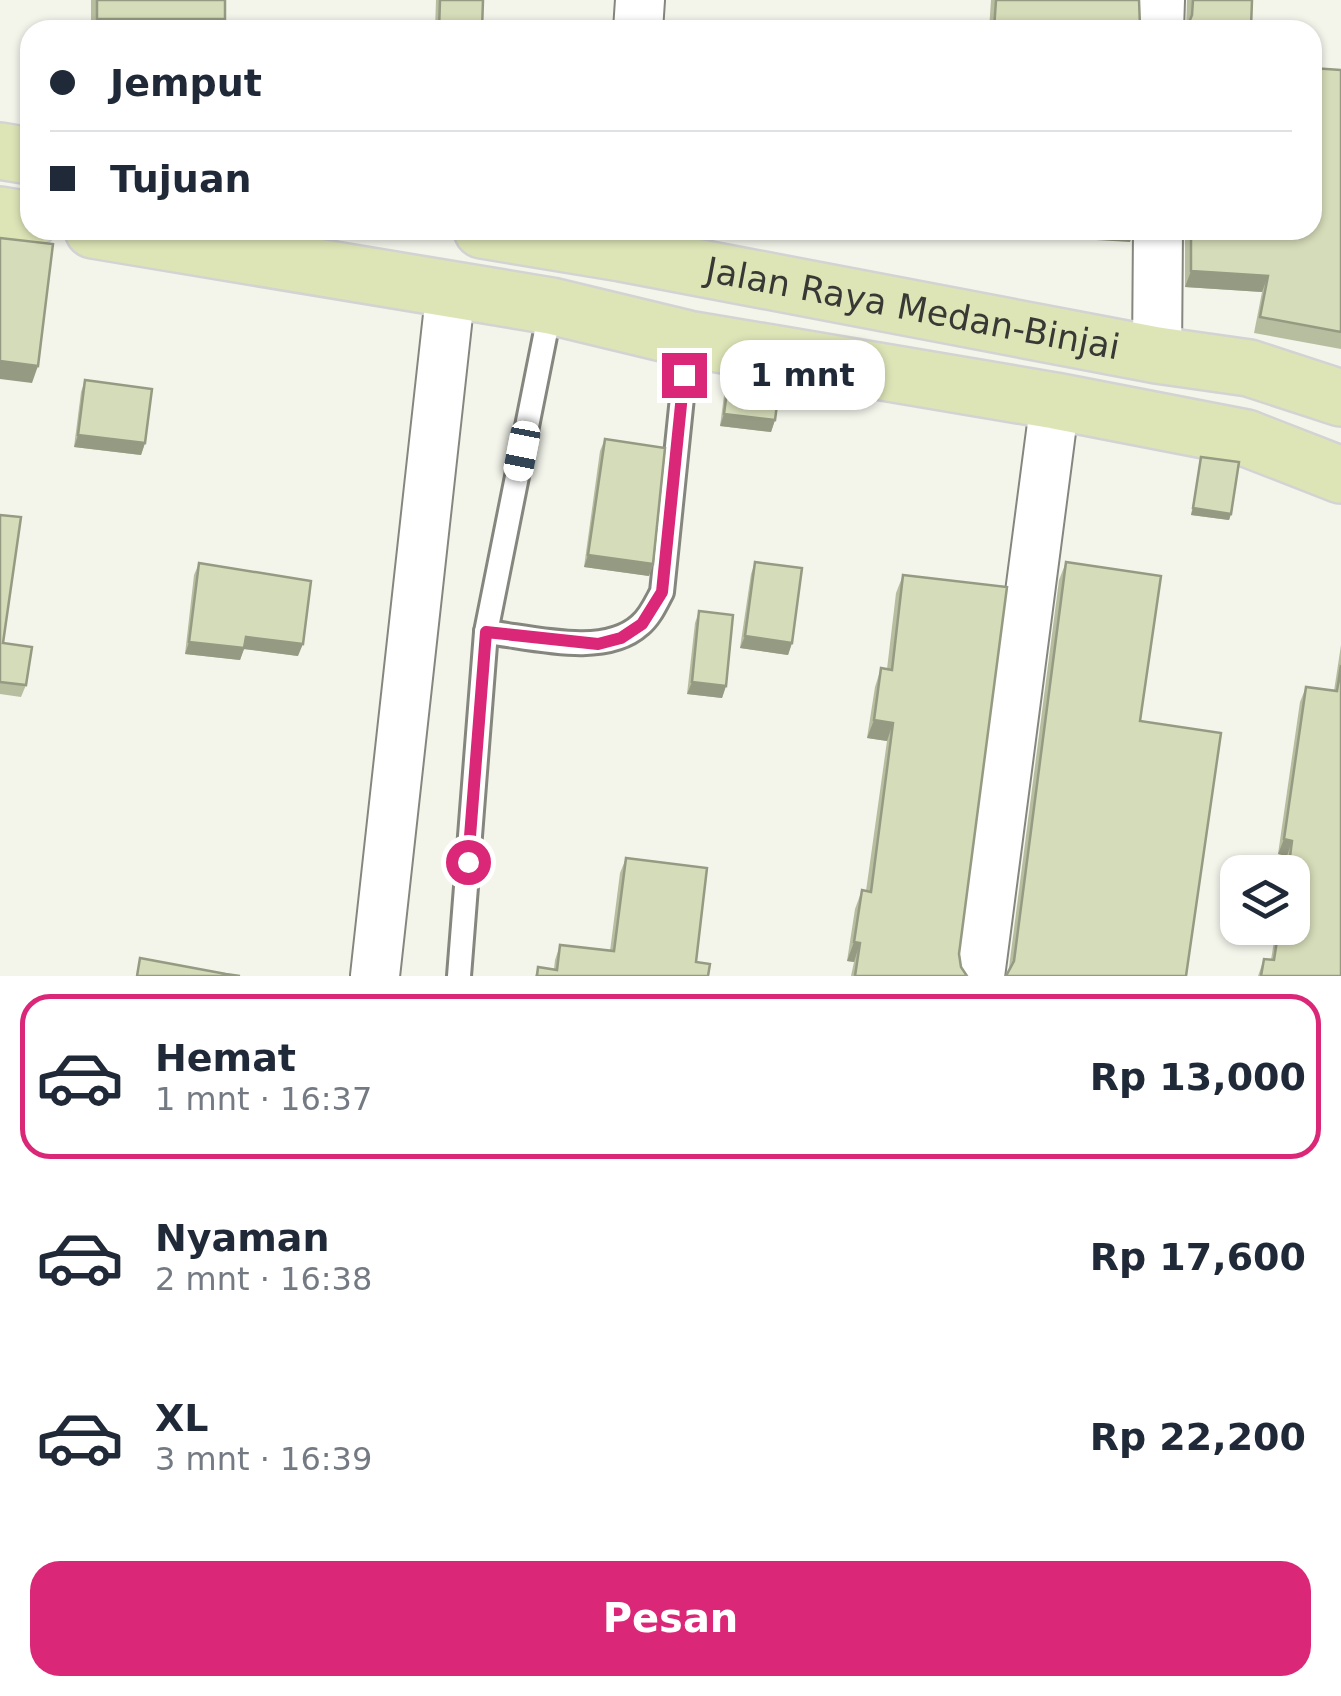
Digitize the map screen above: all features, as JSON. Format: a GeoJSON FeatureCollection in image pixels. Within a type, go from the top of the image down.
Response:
{"type":"FeatureCollection","features":[{"type":"Feature","properties":{"kind":"main road","name":"Jalan Raya Medan-Binjai"},"geometry":{"type":"LineString","coordinates":[[155,240],[551,306],[688,339],[1246,438],[1341,475]]}},
{"type":"Feature","properties":{"kind":"main road","name":"Jalan Raya Medan-Binjai"},"geometry":{"type":"LineString","coordinates":[[622,241],[1157,355],[1249,368],[1341,398]]}},
{"type":"Feature","properties":{"kind":"street"},"geometry":{"type":"LineString","coordinates":[[1157,355],[1158,240]]}},
{"type":"Feature","properties":{"kind":"street"},"geometry":{"type":"LineString","coordinates":[[376,976],[451,288]]}},
{"type":"Feature","properties":{"kind":"street"},"geometry":{"type":"LineString","coordinates":[[980,976],[1054,402]]}},
{"type":"Feature","properties":{"kind":"lane"},"geometry":{"type":"LineString","coordinates":[[459,976],[486,632],[551,306]]}},
{"type":"Feature","properties":{"kind":"lane"},"geometry":{"type":"LineString","coordinates":[[486,632],[598,644],[621,638],[642,624],[662,592],[688,339]]}},
{"type":"Feature","properties":{"kind":"building"},"geometry":{"type":"Polygon","coordinates":[[[97,0],[225,0],[225,19],[97,19],[97,0]]]}},
{"type":"Feature","properties":{"kind":"building"},"geometry":{"type":"Polygon","coordinates":[[[440,0],[483,0],[482,20],[439,20],[440,0]]]}},
{"type":"Feature","properties":{"kind":"building"},"geometry":{"type":"Polygon","coordinates":[[[996,0],[1139,0],[1140,20],[995,20],[996,0]]]}},
{"type":"Feature","properties":{"kind":"building"},"geometry":{"type":"Polygon","coordinates":[[[1193,0],[1252,0],[1251,20],[1190,20],[1193,0]]]}},
{"type":"Feature","properties":{"kind":"building"},"geometry":{"type":"Polygon","coordinates":[[[1322,69],[1341,70],[1341,332],[1260,317],[1268,276],[1191,271],[1191,240],[1322,240],[1322,69]]]}},
{"type":"Feature","properties":{"kind":"building"},"geometry":{"type":"Polygon","coordinates":[[[0,238],[53,244],[38,366],[0,361],[0,238]]]}},
{"type":"Feature","properties":{"kind":"building"},"geometry":{"type":"Polygon","coordinates":[[[730,368],[781,374],[775,420],[724,414],[730,368]]]}},
{"type":"Feature","properties":{"kind":"building"},"geometry":{"type":"Polygon","coordinates":[[[85,380],[152,389],[145,443],[78,435],[85,380]]]}},
{"type":"Feature","properties":{"kind":"building"},"geometry":{"type":"Polygon","coordinates":[[[605,439],[665,448],[653,564],[588,555],[605,439]]]}},
{"type":"Feature","properties":{"kind":"building"},"geometry":{"type":"Polygon","coordinates":[[[1201,457],[1239,462],[1231,514],[1193,508],[1201,457]]]}},
{"type":"Feature","properties":{"kind":"building"},"geometry":{"type":"Polygon","coordinates":[[[0,515],[21,517],[3,643],[32,647],[26,685],[0,682],[0,515]]]}},
{"type":"Feature","properties":{"kind":"building"},"geometry":{"type":"Polygon","coordinates":[[[755,562],[802,568],[792,643],[745,636],[755,562]]]}},
{"type":"Feature","properties":{"kind":"building"},"geometry":{"type":"Polygon","coordinates":[[[1066,562],[1161,576],[1140,721],[1221,733],[1186,976],[1006,976],[1014,961],[1066,562]]]}},
{"type":"Feature","properties":{"kind":"building"},"geometry":{"type":"Polygon","coordinates":[[[199,563],[311,581],[303,644],[246,637],[244,648],[189,642],[199,563]]]}},
{"type":"Feature","properties":{"kind":"building"},"geometry":{"type":"Polygon","coordinates":[[[903,575],[1007,587],[959,954],[967,976],[855,976],[860,943],[854,942],[862,890],[871,892],[893,723],[874,720],[881,668],[892,670],[903,575]]]}},
{"type":"Feature","properties":{"kind":"building"},"geometry":{"type":"Polygon","coordinates":[[[699,611],[733,615],[726,686],[692,682],[699,611]]]}},
{"type":"Feature","properties":{"kind":"building"},"geometry":{"type":"Polygon","coordinates":[[[1341,665],[1341,976],[1261,976],[1264,959],[1274,960],[1276,945],[1310,945],[1310,855],[1290,855],[1292,841],[1284,839],[1306,687],[1337,691],[1341,665]]]}},
{"type":"Feature","properties":{"kind":"building"},"geometry":{"type":"Polygon","coordinates":[[[626,858],[707,868],[696,962],[710,964],[708,976],[537,976],[538,967],[557,970],[560,945],[614,951],[626,858]]]}},
{"type":"Feature","properties":{"kind":"building"},"geometry":{"type":"Polygon","coordinates":[[[140,958],[226,974],[240,976],[137,976],[140,958]]]}},
{"type":"Feature","properties":{"kind":"route"},"geometry":{"type":"LineString","coordinates":[[468,862],[486,632],[598,644],[621,638],[642,624],[662,592],[684,375]]}}]}
